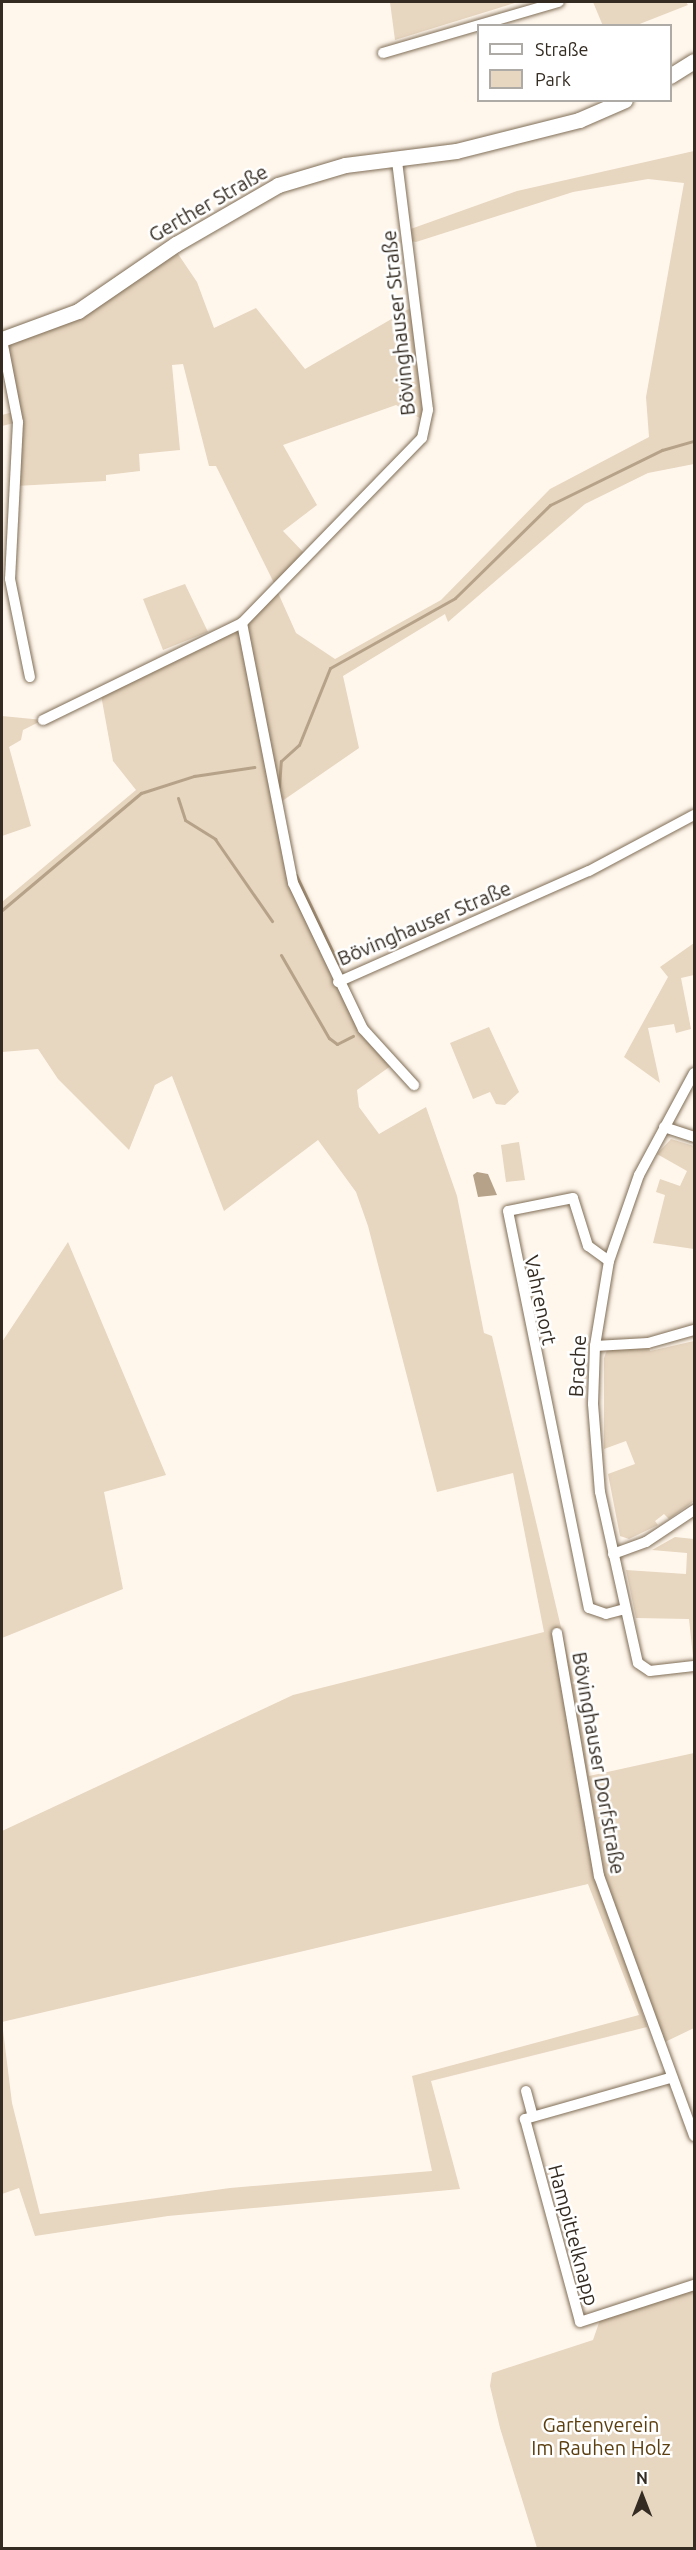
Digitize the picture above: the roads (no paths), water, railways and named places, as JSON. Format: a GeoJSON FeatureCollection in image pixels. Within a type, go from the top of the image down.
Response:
{"type":"FeatureCollection","features":[{"type":"Feature","properties":{"kind":"street"},"geometry":{"type":"LineString","coordinates":[[483,24],[559,2]]}},
{"type":"Feature","properties":{"kind":"street"},"geometry":{"type":"LineString","coordinates":[[383,53],[477,26]]}},
{"type":"Feature","properties":{"kind":"street"},"geometry":{"type":"LineString","coordinates":[[672,75],[694,61]]}},
{"type":"Feature","properties":{"kind":"street","name":"Gerther Straße"},"geometry":{"type":"LineString","coordinates":[[2,339],[78,311],[262,192],[339,166],[397,161],[579,120],[620,102]]}},
{"type":"Feature","properties":{"kind":"street","name":"Bövinghauser Straße"},"geometry":{"type":"LineString","coordinates":[[43,720],[242,623],[426,430],[397,161]]}},
{"type":"Feature","properties":{"kind":"street"},"geometry":{"type":"LineString","coordinates":[[2,339],[18,420],[10,579],[30,677]]}},
{"type":"Feature","properties":{"kind":"street","name":"Bövinghauser Straße"},"geometry":{"type":"LineString","coordinates":[[242,623],[284,856],[338,982],[590,872],[694,815]]}},
{"type":"Feature","properties":{"kind":"street"},"geometry":{"type":"LineString","coordinates":[[338,982],[363,1029],[414,1085]]}},
{"type":"Feature","properties":{"kind":"street","name":"Brache"},"geometry":{"type":"LineString","coordinates":[[694,1073],[630,1196],[609,1261],[595,1346],[594,1437],[613,1554],[638,1663],[650,1671],[694,1666]]}},
{"type":"Feature","properties":{"kind":"street"},"geometry":{"type":"LineString","coordinates":[[664,1127],[694,1137]]}},
{"type":"Feature","properties":{"kind":"street","name":"Vahrenort"},"geometry":{"type":"LineString","coordinates":[[609,1261],[588,1246],[573,1198],[508,1211],[589,1608],[606,1614],[624,1609]]}},
{"type":"Feature","properties":{"kind":"street"},"geometry":{"type":"LineString","coordinates":[[595,1346],[648,1343],[694,1330]]}},
{"type":"Feature","properties":{"kind":"street"},"geometry":{"type":"LineString","coordinates":[[613,1554],[645,1542],[694,1510]]}},
{"type":"Feature","properties":{"kind":"street","name":"Bövinghauser Dorfstraße"},"geometry":{"type":"LineString","coordinates":[[557,1633],[600,1876],[670,2078],[694,2136]]}},
{"type":"Feature","properties":{"kind":"street"},"geometry":{"type":"LineString","coordinates":[[532,2113],[670,2078]]}},
{"type":"Feature","properties":{"kind":"street","name":"Hampittelknapp"},"geometry":{"type":"LineString","coordinates":[[526,2091],[532,2113],[525,2119],[580,2322],[694,2285]]}},
{"type":"Feature","properties":{"kind":"waterway"},"geometry":{"type":"LineString","coordinates":[[279,787],[281,761],[299,745],[330,668],[455,598],[550,505],[662,450],[694,441]]}},
{"type":"Feature","properties":{"kind":"waterway"},"geometry":{"type":"LineString","coordinates":[[2,910],[141,793],[194,776],[254,767]]}},
{"type":"Feature","properties":{"kind":"waterway"},"geometry":{"type":"LineString","coordinates":[[178,798],[185,820],[215,839],[272,921]]}},
{"type":"Feature","properties":{"kind":"waterway"},"geometry":{"type":"LineString","coordinates":[[296,875],[338,963]]}},
{"type":"Feature","properties":{"kind":"waterway"},"geometry":{"type":"LineString","coordinates":[[281,955],[329,1038],[337,1044],[353,1036]]}},
{"type":"Feature","properties":{"kind":"park label","name":"Gartenverein Im Rauhen Holz"},"geometry":{"type":"Point","coordinates":[601,2436]}}]}
